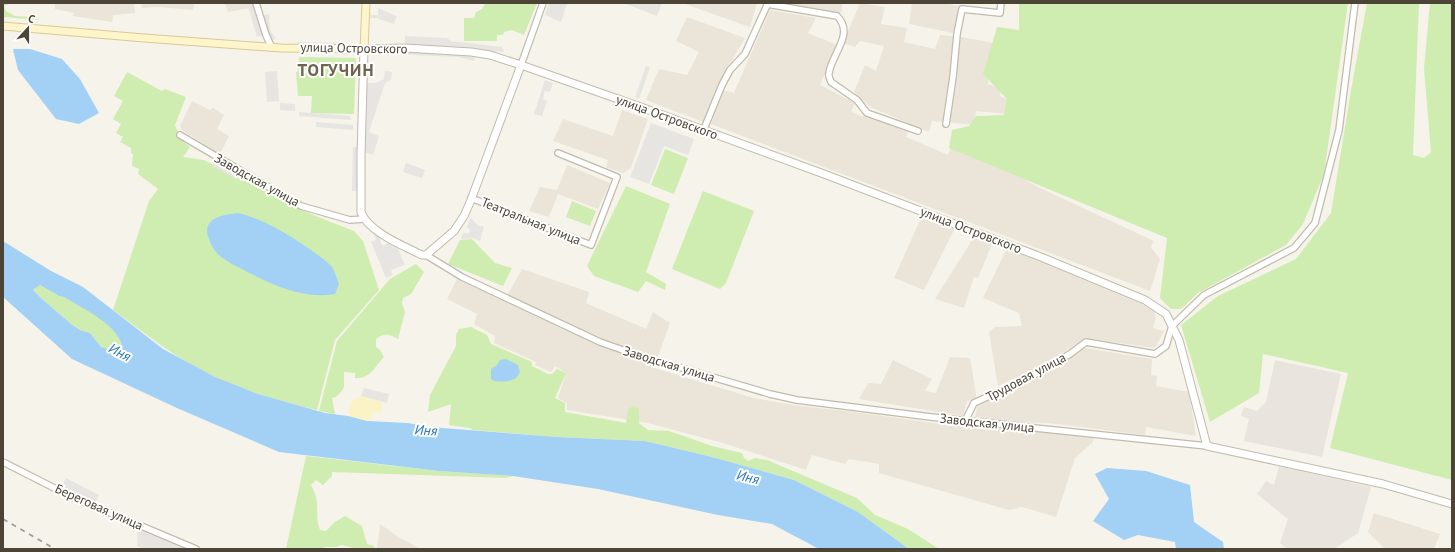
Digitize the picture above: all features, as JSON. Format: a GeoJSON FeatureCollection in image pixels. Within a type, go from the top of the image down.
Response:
{"type":"FeatureCollection","features":[{"type":"Feature","properties":{"kind":"main road"},"geometry":{"type":"LineString","coordinates":[[364,49],[366,3]]}},
{"type":"Feature","properties":{"kind":"main road","name":"улица Островского"},"geometry":{"type":"LineString","coordinates":[[3,26],[144,38],[271,46],[364,49]]}},
{"type":"Feature","properties":{"kind":"street"},"geometry":{"type":"LineString","coordinates":[[256,3],[271,46]]}},
{"type":"Feature","properties":{"kind":"street"},"geometry":{"type":"LineString","coordinates":[[426,255],[454,231],[464,216],[543,3]]}},
{"type":"Feature","properties":{"kind":"street"},"geometry":{"type":"LineString","coordinates":[[704,129],[722,85],[730,70],[745,54],[767,3],[836,16],[842,22],[845,33],[828,74],[831,82],[857,100],[867,113],[918,131]]}},
{"type":"Feature","properties":{"kind":"street"},"geometry":{"type":"LineString","coordinates":[[946,124],[953,77],[957,34],[962,9],[1000,13],[1001,3]]}},
{"type":"Feature","properties":{"kind":"street"},"geometry":{"type":"LineString","coordinates":[[1172,326],[1204,295],[1294,248],[1315,223],[1338,130],[1355,3]]}},
{"type":"Feature","properties":{"kind":"street","name":"улица Островского"},"geometry":{"type":"LineString","coordinates":[[364,49],[405,48],[471,52],[490,55],[704,129],[1026,252],[1149,302],[1166,314],[1179,340],[1207,446]]}},
{"type":"Feature","properties":{"kind":"street"},"geometry":{"type":"LineString","coordinates":[[364,49],[361,155],[362,212],[364,219]]}},
{"type":"Feature","properties":{"kind":"street","name":"Заводская улица"},"geometry":{"type":"LineString","coordinates":[[180,135],[301,206],[350,220],[364,219],[378,231],[396,242],[422,255],[426,255],[462,277],[503,298],[600,342],[634,354],[770,394],[797,400],[966,421],[1207,446]]}},
{"type":"Feature","properties":{"kind":"street","name":"Театральная улица"},"geometry":{"type":"LineString","coordinates":[[471,198],[591,245],[617,177],[558,153]]}},
{"type":"Feature","properties":{"kind":"street","name":"Трудовая улица"},"geometry":{"type":"LineString","coordinates":[[966,421],[974,403],[1027,379],[1070,354],[1086,342],[1155,354],[1166,346],[1172,326]]}},
{"type":"Feature","properties":{"kind":"street"},"geometry":{"type":"LineString","coordinates":[[1207,446],[1383,484],[1452,504]]}},
{"type":"Feature","properties":{"kind":"street","name":"Береговая улица"},"geometry":{"type":"LineString","coordinates":[[3,462],[70,496],[196,549]]}},
{"type":"Feature","properties":{"kind":"shaded area"},"geometry":{"type":"Polygon","coordinates":[[[55,3],[134,3],[135,13],[113,15],[112,22],[73,16],[74,13],[55,9],[55,3]]]}},
{"type":"Feature","properties":{"kind":"shaded area"},"geometry":{"type":"Polygon","coordinates":[[[141,3],[201,3],[194,4],[193,10],[158,7],[142,8],[141,3]]]}},
{"type":"Feature","properties":{"kind":"shaded area"},"geometry":{"type":"Polygon","coordinates":[[[225,3],[249,3],[250,8],[228,12],[225,3]]]}},
{"type":"Feature","properties":{"kind":"shaded area"},"geometry":{"type":"Polygon","coordinates":[[[247,3],[254,3],[264,35],[257,37],[247,3]]]}},
{"type":"Feature","properties":{"kind":"shaded area"},"geometry":{"type":"Polygon","coordinates":[[[549,3],[567,3],[561,22],[545,15],[549,3]]]}},
{"type":"Feature","properties":{"kind":"shaded area"},"geometry":{"type":"Polygon","coordinates":[[[623,3],[662,3],[657,16],[623,3]]]}},
{"type":"Feature","properties":{"kind":"shaded area"},"geometry":{"type":"Polygon","coordinates":[[[682,3],[757,3],[750,27],[682,3]]]}},
{"type":"Feature","properties":{"kind":"shaded area"},"geometry":{"type":"Polygon","coordinates":[[[777,3],[842,3],[842,10],[840,14],[777,3]]]}},
{"type":"Feature","properties":{"kind":"shaded area"},"geometry":{"type":"Polygon","coordinates":[[[860,3],[885,7],[881,24],[907,28],[904,42],[935,49],[940,35],[995,43],[988,84],[1001,88],[1000,96],[1007,99],[1006,114],[976,111],[974,125],[932,121],[929,132],[870,107],[854,92],[865,65],[876,71],[884,46],[860,41],[855,47],[843,43],[860,3]]]}},
{"type":"Feature","properties":{"kind":"shaded area"},"geometry":{"type":"Polygon","coordinates":[[[912,3],[945,3],[960,7],[953,33],[909,24],[912,3]]]}},
{"type":"Feature","properties":{"kind":"shaded area"},"geometry":{"type":"Polygon","coordinates":[[[378,8],[397,16],[394,24],[378,18],[371,18],[370,15],[378,15],[378,8]]]}},
{"type":"Feature","properties":{"kind":"shaded area"},"geometry":{"type":"Polygon","coordinates":[[[770,10],[816,18],[808,33],[837,45],[820,85],[855,103],[851,112],[863,117],[864,115],[908,132],[906,137],[948,155],[953,143],[971,149],[1038,187],[1154,241],[1151,247],[1160,259],[1150,291],[711,124],[723,90],[734,93],[770,10]]]}},
{"type":"Feature","properties":{"kind":"shaded area"},"geometry":{"type":"Polygon","coordinates":[[[269,14],[270,30],[276,39],[270,40],[262,16],[269,14]]]}},
{"type":"Feature","properties":{"kind":"shaded area"},"geometry":{"type":"Polygon","coordinates":[[[687,17],[745,38],[725,72],[703,122],[646,100],[659,69],[687,75],[699,52],[676,41],[687,17]]]}},
{"type":"Feature","properties":{"kind":"shaded area"},"geometry":{"type":"Polygon","coordinates":[[[405,36],[447,38],[451,41],[502,47],[504,52],[405,46],[405,36]]]}},
{"type":"Feature","properties":{"kind":"shaded area"},"geometry":{"type":"Polygon","coordinates":[[[297,42],[344,43],[344,48],[297,46],[297,42]]]}},
{"type":"Feature","properties":{"kind":"shaded area"},"geometry":{"type":"Polygon","coordinates":[[[391,50],[458,53],[475,58],[474,61],[458,57],[390,54],[391,50]]]}},
{"type":"Feature","properties":{"kind":"shaded area"},"geometry":{"type":"Polygon","coordinates":[[[646,66],[650,67],[639,99],[635,97],[646,66]]]}},
{"type":"Feature","properties":{"kind":"shaded area"},"geometry":{"type":"Polygon","coordinates":[[[277,71],[279,101],[267,102],[265,72],[277,71]]]}},
{"type":"Feature","properties":{"kind":"shaded area"},"geometry":{"type":"Polygon","coordinates":[[[385,71],[392,72],[391,80],[385,83],[369,132],[379,136],[373,155],[364,152],[367,83],[376,83],[384,79],[385,71]]]}},
{"type":"Feature","properties":{"kind":"shaded area"},"geometry":{"type":"Polygon","coordinates":[[[545,80],[553,83],[550,92],[545,91],[543,99],[547,101],[542,116],[534,114],[545,80]]]}},
{"type":"Feature","properties":{"kind":"shaded area"},"geometry":{"type":"Polygon","coordinates":[[[192,101],[210,110],[213,108],[224,115],[217,129],[229,136],[220,154],[182,130],[180,126],[192,101]]]}},
{"type":"Feature","properties":{"kind":"shaded area"},"geometry":{"type":"Polygon","coordinates":[[[280,103],[295,104],[295,111],[280,110],[280,103]]]}},
{"type":"Feature","properties":{"kind":"shaded area"},"geometry":{"type":"Polygon","coordinates":[[[622,110],[648,119],[631,168],[623,173],[606,167],[608,160],[553,141],[563,119],[613,136],[622,110]]]}},
{"type":"Feature","properties":{"kind":"shaded area"},"geometry":{"type":"Polygon","coordinates":[[[299,112],[350,116],[351,120],[299,116],[299,112]]]}},
{"type":"Feature","properties":{"kind":"shaded area"},"geometry":{"type":"Polygon","coordinates":[[[316,122],[353,125],[353,130],[316,127],[316,122]]]}},
{"type":"Feature","properties":{"kind":"shaded area"},"geometry":{"type":"Polygon","coordinates":[[[651,123],[694,139],[688,155],[664,146],[649,184],[630,177],[651,123]]]}},
{"type":"Feature","properties":{"kind":"shaded area"},"geometry":{"type":"Polygon","coordinates":[[[353,147],[359,147],[357,191],[352,191],[353,147]]]}},
{"type":"Feature","properties":{"kind":"shaded area"},"geometry":{"type":"Polygon","coordinates":[[[215,160],[240,173],[237,179],[212,166],[215,160]]]}},
{"type":"Feature","properties":{"kind":"shaded area"},"geometry":{"type":"Polygon","coordinates":[[[406,163],[425,170],[422,178],[403,172],[406,163]]]}},
{"type":"Feature","properties":{"kind":"shaded area"},"geometry":{"type":"Polygon","coordinates":[[[567,165],[610,183],[598,209],[558,194],[549,217],[529,211],[540,187],[557,190],[567,165]]]}},
{"type":"Feature","properties":{"kind":"shaded area"},"geometry":{"type":"Polygon","coordinates":[[[470,218],[478,225],[484,227],[480,241],[473,238],[461,239],[463,233],[469,233],[470,230],[467,227],[470,218]]]}},
{"type":"Feature","properties":{"kind":"shaded area"},"geometry":{"type":"Polygon","coordinates":[[[921,218],[955,228],[924,290],[894,278],[921,218]]]}},
{"type":"Feature","properties":{"kind":"shaded area"},"geometry":{"type":"Polygon","coordinates":[[[372,230],[381,235],[380,241],[383,246],[391,241],[400,246],[398,249],[405,265],[391,270],[393,275],[386,278],[371,242],[376,240],[372,230]]]}},
{"type":"Feature","properties":{"kind":"shaded area"},"geometry":{"type":"Polygon","coordinates":[[[974,237],[992,244],[978,278],[974,277],[964,308],[935,299],[974,237]]]}},
{"type":"Feature","properties":{"kind":"shaded area"},"geometry":{"type":"Polygon","coordinates":[[[1007,248],[1154,309],[1156,318],[1153,328],[1164,331],[1155,348],[1085,338],[1043,366],[998,386],[989,332],[995,327],[1022,326],[1019,313],[983,298],[1007,248]]]}},
{"type":"Feature","properties":{"kind":"shaded area"},"geometry":{"type":"Polygon","coordinates":[[[522,269],[589,292],[586,303],[646,329],[653,312],[670,323],[654,368],[754,398],[793,405],[948,425],[1053,433],[1093,438],[1093,442],[1075,458],[1056,517],[1022,507],[1009,510],[879,473],[879,464],[849,459],[845,464],[812,455],[806,470],[723,443],[648,423],[567,410],[567,403],[558,398],[566,373],[555,366],[551,372],[535,365],[536,362],[494,343],[495,336],[474,324],[477,314],[447,299],[457,279],[504,301],[522,269]]]}},
{"type":"Feature","properties":{"kind":"shaded area"},"geometry":{"type":"Polygon","coordinates":[[[1085,348],[1152,359],[1151,375],[1157,376],[1156,386],[1189,392],[1196,436],[1146,427],[1145,435],[1049,423],[1006,422],[975,417],[977,407],[1042,376],[1085,348]]]}},
{"type":"Feature","properties":{"kind":"shaded area"},"geometry":{"type":"Polygon","coordinates":[[[950,357],[970,358],[977,400],[967,401],[963,416],[859,399],[868,383],[881,384],[893,360],[932,379],[925,391],[936,393],[950,357]]]}},
{"type":"Feature","properties":{"kind":"shaded area"},"geometry":{"type":"Polygon","coordinates":[[[1275,360],[1341,374],[1322,457],[1244,441],[1249,419],[1241,416],[1244,407],[1257,411],[1266,402],[1275,360]]]}},
{"type":"Feature","properties":{"kind":"shaded area"},"geometry":{"type":"Polygon","coordinates":[[[364,388],[389,394],[387,403],[361,396],[364,388]]]}},
{"type":"Feature","properties":{"kind":"shaded area"},"geometry":{"type":"Polygon","coordinates":[[[1279,466],[1371,487],[1358,533],[1334,549],[1287,549],[1280,543],[1288,519],[1257,494],[1266,481],[1274,485],[1279,466]]]}},
{"type":"Feature","properties":{"kind":"shaded area"},"geometry":{"type":"Polygon","coordinates":[[[66,478],[99,495],[95,504],[61,487],[66,478]]]}},
{"type":"Feature","properties":{"kind":"shaded area"},"geometry":{"type":"Polygon","coordinates":[[[1374,513],[1440,534],[1434,549],[1385,549],[1368,532],[1374,513]]]}},
{"type":"Feature","properties":{"kind":"shaded area"},"geometry":{"type":"Polygon","coordinates":[[[380,524],[400,538],[421,549],[377,549],[380,524]]]}},
{"type":"Feature","properties":{"kind":"shaded area"},"geometry":{"type":"Polygon","coordinates":[[[138,528],[186,549],[144,549],[137,546],[138,528]]]}},
{"type":"Feature","properties":{"kind":"green space"},"geometry":{"type":"Polygon","coordinates":[[[3,3],[11,3],[4,6],[6,11],[15,16],[32,17],[40,20],[3,17],[3,3]]]}},
{"type":"Feature","properties":{"kind":"green space"},"geometry":{"type":"Polygon","coordinates":[[[537,3],[524,35],[512,30],[504,32],[503,35],[497,35],[497,41],[464,41],[464,18],[474,18],[476,12],[482,9],[485,4],[537,3]]]}},
{"type":"Feature","properties":{"kind":"green space"},"geometry":{"type":"Polygon","coordinates":[[[1019,3],[1348,3],[1324,174],[1303,224],[1286,245],[1198,293],[1181,309],[1171,309],[1160,298],[1167,238],[949,148],[952,130],[969,126],[976,116],[1004,115],[1007,99],[983,74],[997,27],[1019,30],[1019,3]]]}},
{"type":"Feature","properties":{"kind":"green space"},"geometry":{"type":"Polygon","coordinates":[[[1367,3],[1419,3],[1413,155],[1424,158],[1431,152],[1424,69],[1430,3],[1452,3],[1452,480],[1330,448],[1348,373],[1263,354],[1259,393],[1210,422],[1181,325],[1218,296],[1296,259],[1331,213],[1367,3]]]}},
{"type":"Feature","properties":{"kind":"green space"},"geometry":{"type":"Polygon","coordinates":[[[299,57],[356,58],[354,114],[311,113],[312,96],[298,96],[296,72],[298,72],[299,57]]]}},
{"type":"Feature","properties":{"kind":"green space"},"geometry":{"type":"Polygon","coordinates":[[[127,72],[162,91],[165,89],[186,97],[175,125],[181,140],[190,147],[183,157],[204,160],[303,211],[354,231],[363,241],[379,290],[335,340],[317,410],[278,400],[227,383],[175,355],[113,310],[149,201],[158,189],[138,174],[139,169],[132,166],[133,154],[131,153],[131,148],[120,142],[123,137],[116,133],[121,124],[113,119],[123,101],[114,96],[127,72]]]}},
{"type":"Feature","properties":{"kind":"green space"},"geometry":{"type":"Polygon","coordinates":[[[665,149],[688,158],[674,194],[651,185],[665,149]]]}},
{"type":"Feature","properties":{"kind":"green space"},"geometry":{"type":"Polygon","coordinates":[[[626,186],[670,204],[646,272],[666,284],[665,290],[646,281],[638,292],[594,276],[587,266],[626,186]]]}},
{"type":"Feature","properties":{"kind":"green space"},"geometry":{"type":"Polygon","coordinates":[[[703,191],[754,211],[726,283],[720,289],[672,269],[703,191]]]}},
{"type":"Feature","properties":{"kind":"green space"},"geometry":{"type":"Polygon","coordinates":[[[572,201],[596,211],[590,226],[566,217],[572,201]]]}},
{"type":"Feature","properties":{"kind":"green space"},"geometry":{"type":"Polygon","coordinates":[[[472,239],[495,263],[512,268],[503,286],[448,264],[460,240],[472,239]]]}},
{"type":"Feature","properties":{"kind":"green space"},"geometry":{"type":"Polygon","coordinates":[[[416,264],[424,272],[411,294],[403,298],[402,303],[405,312],[398,339],[387,335],[376,339],[376,347],[380,350],[384,357],[372,372],[365,377],[355,378],[355,373],[344,372],[344,388],[336,397],[332,398],[335,414],[319,411],[337,341],[390,279],[416,264]]]}},
{"type":"Feature","properties":{"kind":"green space"},"geometry":{"type":"Polygon","coordinates":[[[40,285],[59,296],[64,297],[101,319],[116,334],[121,342],[123,351],[114,351],[101,347],[90,333],[80,330],[71,324],[33,290],[40,285]]]}},
{"type":"Feature","properties":{"kind":"green space"},"geometry":{"type":"Polygon","coordinates":[[[471,327],[487,335],[491,344],[532,362],[532,366],[548,374],[552,374],[557,369],[566,373],[555,398],[565,403],[565,412],[626,423],[628,409],[633,406],[639,408],[639,423],[648,430],[669,431],[712,446],[742,453],[744,458],[748,461],[755,458],[767,460],[857,498],[875,515],[908,529],[939,549],[909,549],[858,512],[794,480],[712,457],[645,441],[557,437],[473,430],[449,425],[451,404],[428,412],[430,395],[456,346],[456,335],[459,329],[471,327]]]}},
{"type":"Feature","properties":{"kind":"green space"},"geometry":{"type":"Polygon","coordinates":[[[306,456],[439,471],[513,476],[506,478],[332,472],[332,476],[323,485],[316,480],[311,485],[316,499],[320,530],[326,531],[335,522],[345,516],[362,526],[367,544],[374,546],[374,549],[357,549],[342,545],[336,547],[325,547],[321,549],[286,549],[306,456]]]}},
{"type":"Feature","properties":{"kind":"sand"},"geometry":{"type":"Polygon","coordinates":[[[361,396],[380,401],[382,408],[381,412],[373,413],[370,421],[348,416],[350,414],[351,403],[361,396]]]}},
{"type":"Feature","properties":{"kind":"water"},"geometry":{"type":"Polygon","coordinates":[[[13,49],[30,49],[62,59],[80,79],[99,113],[79,124],[56,119],[18,70],[13,49]]]}},
{"type":"Feature","properties":{"kind":"water"},"geometry":{"type":"Polygon","coordinates":[[[238,213],[278,229],[326,261],[332,267],[339,284],[335,294],[311,295],[299,293],[275,285],[253,275],[221,257],[210,242],[207,232],[208,226],[214,219],[238,213]]]}},
{"type":"Feature","properties":{"kind":"water","name":"Иня"},"geometry":{"type":"Polygon","coordinates":[[[3,241],[51,271],[83,287],[163,349],[215,377],[258,394],[325,413],[348,416],[367,421],[408,423],[430,427],[557,437],[645,441],[712,457],[794,480],[858,512],[909,549],[819,549],[772,524],[718,515],[598,489],[513,476],[439,471],[279,452],[177,408],[72,359],[3,297],[3,241]],[[40,285],[33,290],[71,324],[80,330],[90,333],[101,347],[114,351],[123,351],[121,342],[109,326],[91,313],[64,297],[59,296],[40,285]]]}},
{"type":"Feature","properties":{"kind":"water"},"geometry":{"type":"Polygon","coordinates":[[[506,359],[518,365],[520,372],[514,379],[504,382],[491,379],[491,369],[497,365],[500,360],[506,359]]]}},
{"type":"Feature","properties":{"kind":"water"},"geometry":{"type":"Polygon","coordinates":[[[1107,468],[1146,471],[1190,485],[1194,522],[1223,542],[1224,549],[1176,549],[1175,542],[1138,535],[1124,540],[1093,521],[1109,499],[1095,474],[1107,468]]]}},
{"type":"Feature","properties":{"kind":"railway"},"geometry":{"type":"LineString","coordinates":[[3,519],[55,549]]}},
{"type":"Feature","properties":{"kind":"district","name":"ТОГУЧИН"},"geometry":{"type":"Point","coordinates":[336,70]}}]}
